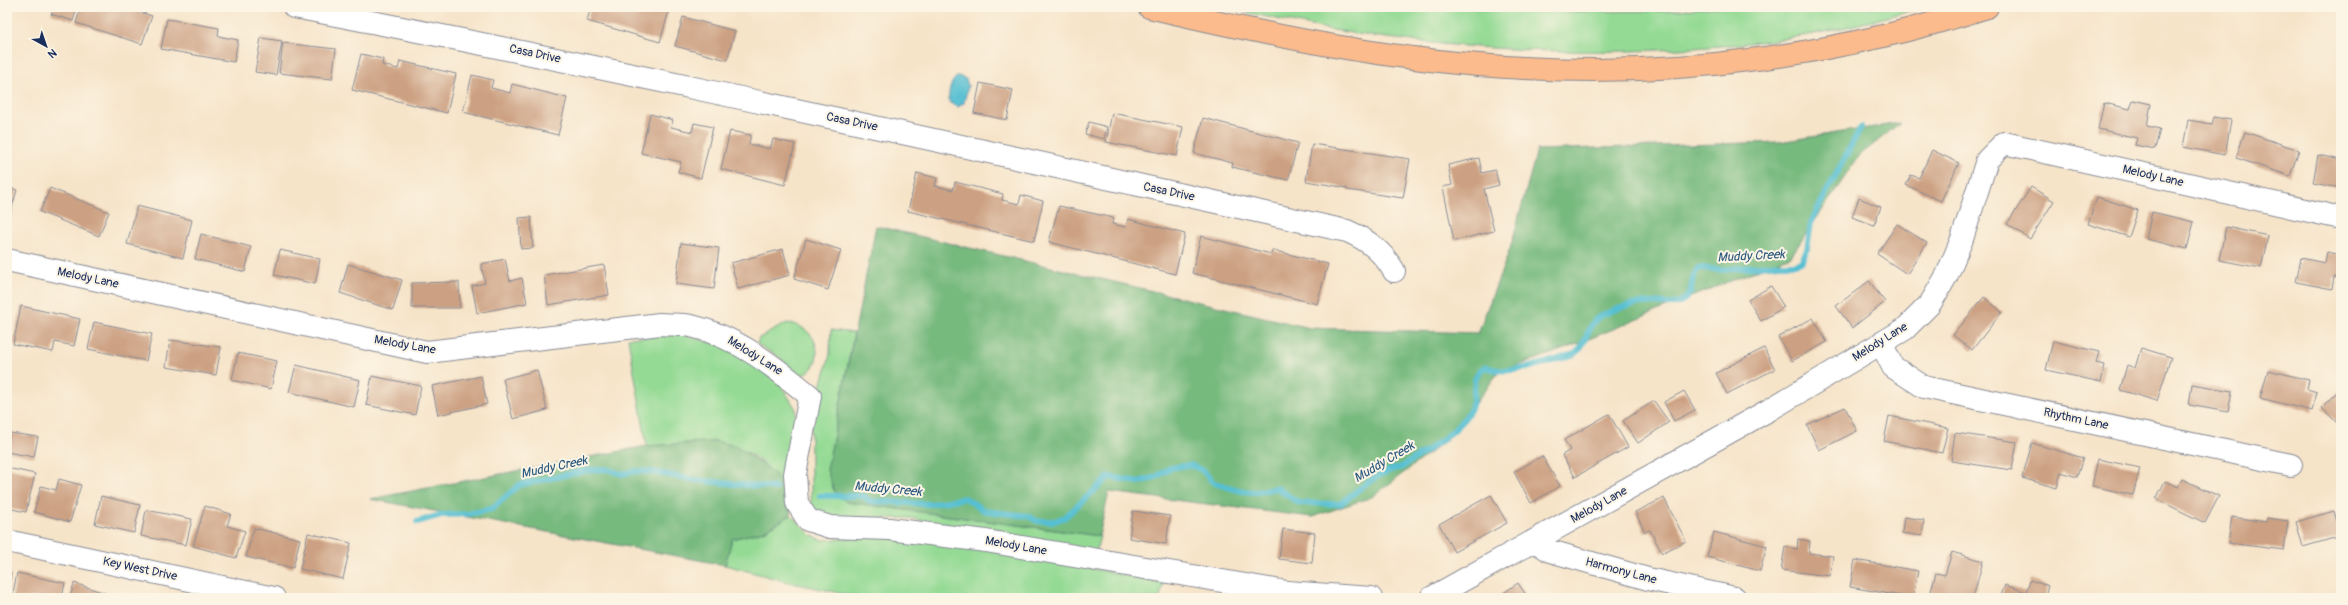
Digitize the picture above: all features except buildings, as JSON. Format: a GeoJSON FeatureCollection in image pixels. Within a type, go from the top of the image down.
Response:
{"type":"FeatureCollection","features":[{"type":"Feature","properties":{"kind":"highway"},"geometry":{"type":"LineString","coordinates":[[1149,7],[1311,42],[1384,54],[1524,68],[1595,70],[1697,65],[1811,51],[1881,37],[1987,7]]}},
{"type":"Feature","properties":{"kind":"street","name":"Casa Drive"},"geometry":{"type":"LineString","coordinates":[[294,7],[478,42],[634,75],[1347,231],[1364,239],[1384,255],[1394,271]]}},
{"type":"Feature","properties":{"kind":"street","name":"Melody Lane"},"geometry":{"type":"LineString","coordinates":[[1431,598],[1769,410],[1905,329],[1930,304],[1947,275],[1962,239],[1987,160],[2004,143],[2341,218]]}},
{"type":"Feature","properties":{"kind":"street","name":"Melody Lane"},"geometry":{"type":"LineString","coordinates":[[7,260],[427,352],[660,324],[688,326],[705,330],[721,335],[776,368],[810,396],[794,474],[797,503],[808,520],[830,527],[889,529],[986,541],[1286,595],[1371,598]]}},
{"type":"Feature","properties":{"kind":"street","name":"Rhythm Lane"},"geometry":{"type":"LineString","coordinates":[[1881,343],[1893,367],[1924,387],[2291,465]]}},
{"type":"Feature","properties":{"kind":"street","name":"Key West Drive"},"geometry":{"type":"LineString","coordinates":[[7,541],[274,598]]}},
{"type":"Feature","properties":{"kind":"street","name":"Harmony Lane"},"geometry":{"type":"LineString","coordinates":[[1535,541],[1550,551],[1625,573],[1735,598]]}},
{"type":"Feature","properties":{"kind":"green space"},"geometry":{"type":"Polygon","coordinates":[[[1221,7],[1451,7],[1525,12],[1665,11],[1719,7],[1925,7],[1872,21],[1782,39],[1678,49],[1573,51],[1521,50],[1469,46],[1365,35],[1310,26],[1221,7]]]}},
{"type":"Feature","properties":{"kind":"green space"},"geometry":{"type":"Polygon","coordinates":[[[1900,123],[1859,156],[1791,256],[1567,348],[1498,373],[1449,438],[1372,497],[1312,517],[1109,492],[1099,536],[846,502],[834,491],[827,470],[876,226],[1310,328],[1478,333],[1510,249],[1537,150],[1779,142],[1900,123]]]}},
{"type":"Feature","properties":{"kind":"green space"},"geometry":{"type":"Polygon","coordinates":[[[787,323],[799,326],[808,332],[814,340],[817,349],[813,366],[808,372],[800,375],[777,356],[757,344],[759,338],[787,323]]]}},
{"type":"Feature","properties":{"kind":"green space"},"geometry":{"type":"Polygon","coordinates":[[[831,330],[854,333],[827,470],[846,502],[1100,536],[1096,552],[909,518],[836,521],[816,512],[811,502],[811,423],[830,354],[831,330]]]}},
{"type":"Feature","properties":{"kind":"green space"},"geometry":{"type":"Polygon","coordinates":[[[680,334],[734,349],[780,384],[796,409],[789,493],[773,473],[757,459],[742,450],[727,445],[692,443],[647,446],[628,338],[680,334]]]}},
{"type":"Feature","properties":{"kind":"green space"},"geometry":{"type":"Polygon","coordinates":[[[716,441],[737,446],[774,473],[789,493],[791,515],[764,531],[732,539],[725,565],[370,499],[647,446],[716,441]]]}},
{"type":"Feature","properties":{"kind":"green space"},"geometry":{"type":"Polygon","coordinates":[[[791,515],[811,535],[823,540],[918,533],[1163,583],[1160,598],[864,598],[788,582],[725,565],[732,539],[764,531],[791,515]]]}},
{"type":"Feature","properties":{"kind":"water"},"geometry":{"type":"Polygon","coordinates":[[[958,76],[966,79],[968,86],[964,103],[958,107],[950,103],[949,96],[951,85],[958,76]]]}},
{"type":"Feature","properties":{"kind":"waterway","name":"Muddy Creek"},"geometry":{"type":"LineString","coordinates":[[820,496],[863,496],[870,501],[931,504],[965,498],[985,511],[1028,516],[1037,521],[1055,521],[1065,517],[1109,477],[1139,482],[1156,477],[1170,468],[1190,465],[1202,470],[1214,483],[1242,491],[1256,492],[1277,488],[1299,503],[1340,504],[1361,487],[1385,472],[1402,467],[1439,442],[1457,427],[1470,410],[1475,379],[1481,370],[1487,367],[1496,370],[1530,367],[1575,354],[1583,344],[1593,322],[1602,315],[1638,304],[1671,304],[1682,301],[1691,291],[1692,280],[1699,268],[1723,270],[1778,264],[1795,264],[1801,262],[1807,250],[1811,222],[1861,127]]}},
{"type":"Feature","properties":{"kind":"waterway","name":"Muddy Creek"},"geometry":{"type":"LineString","coordinates":[[417,522],[441,515],[467,514],[492,509],[519,485],[584,471],[606,469],[622,474],[636,471],[653,472],[696,480],[776,488]]}}]}
